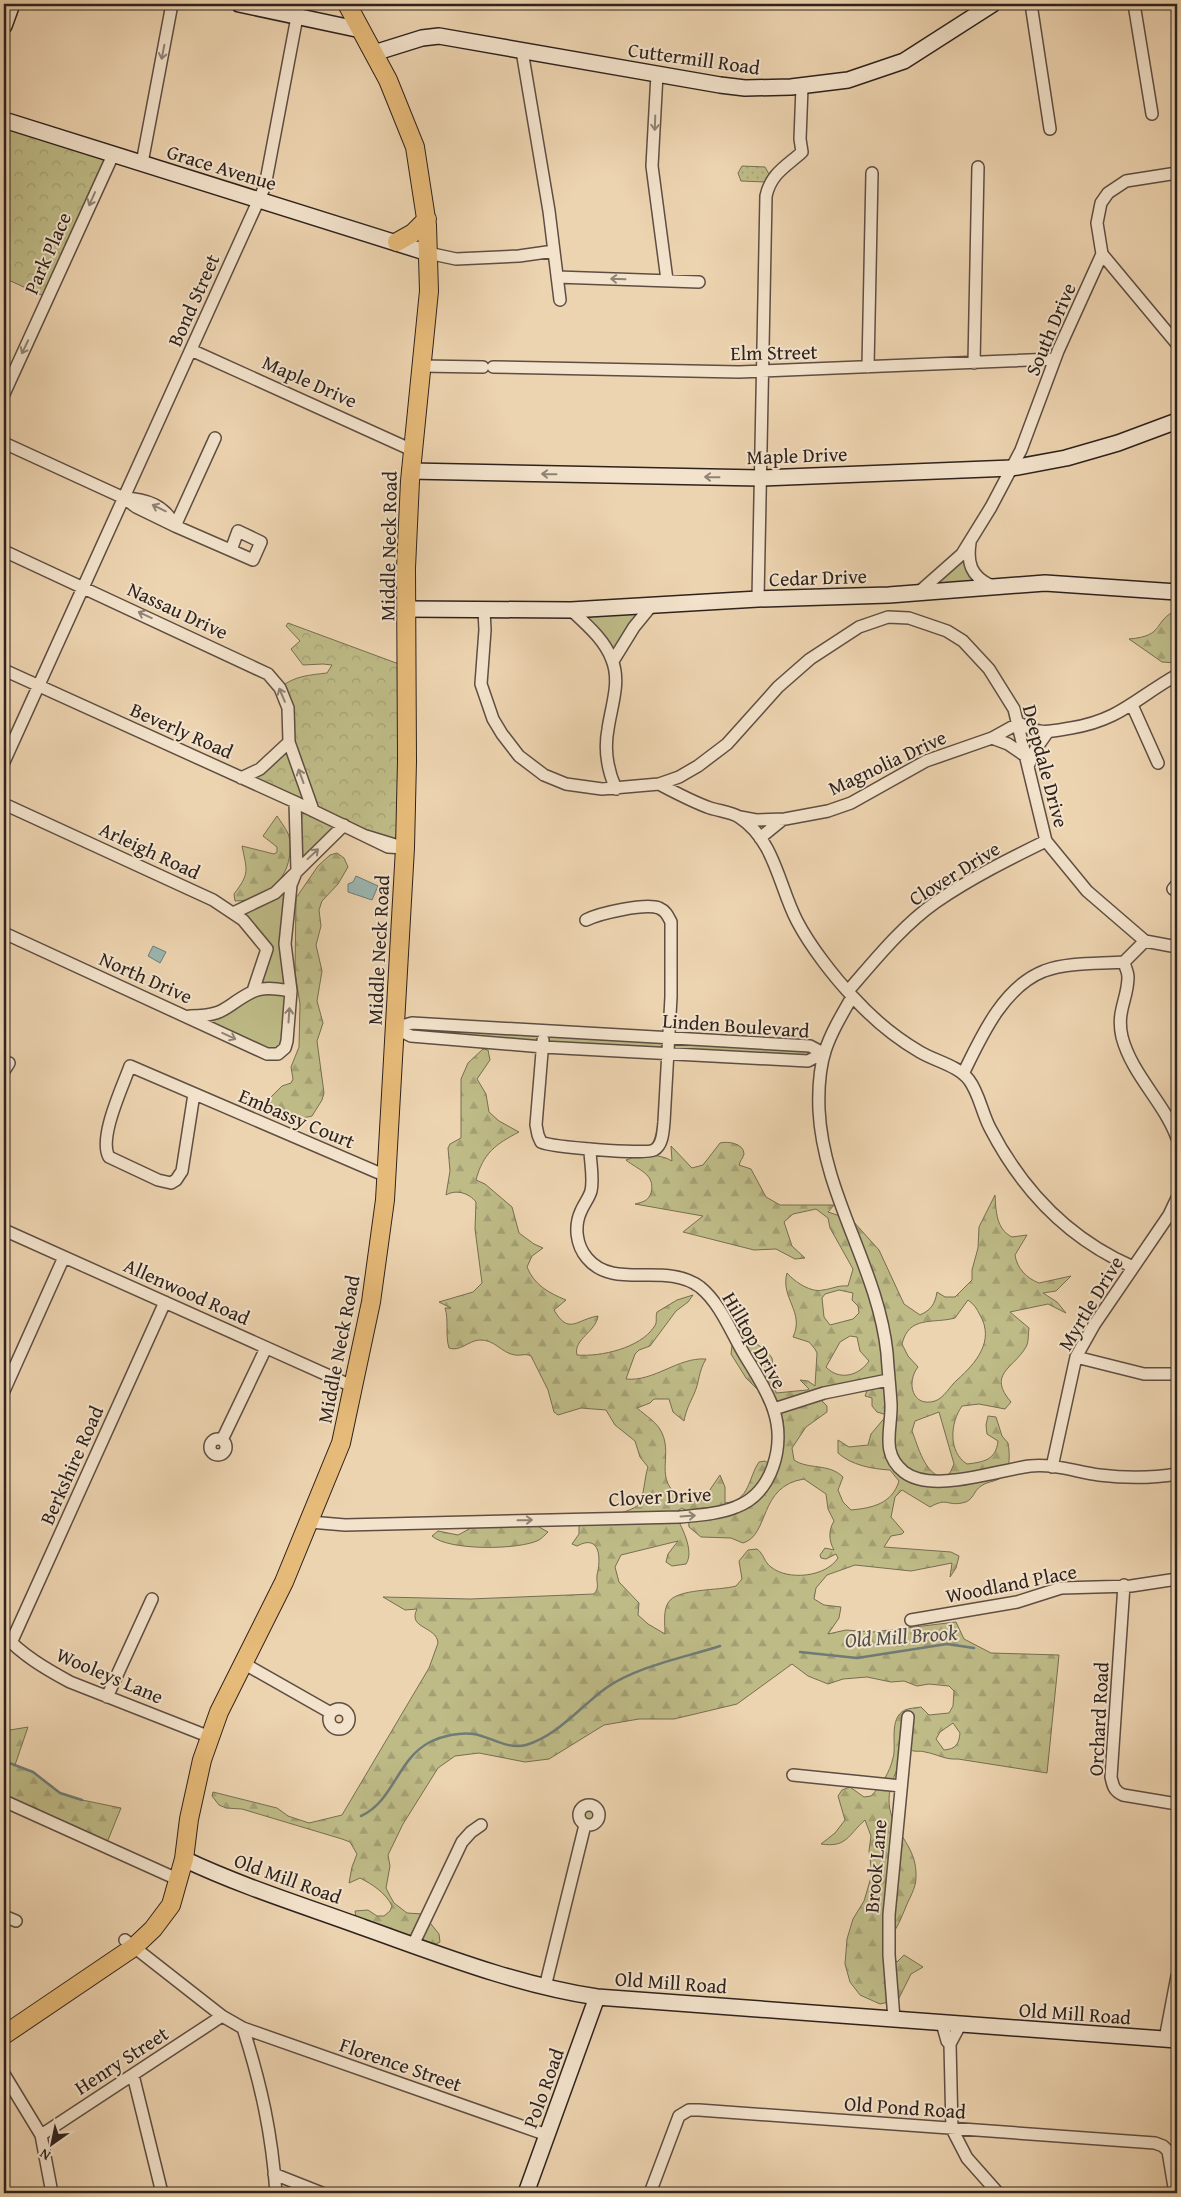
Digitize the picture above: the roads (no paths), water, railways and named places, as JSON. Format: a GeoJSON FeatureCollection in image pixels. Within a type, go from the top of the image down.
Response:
{"type":"FeatureCollection","features":[{"type":"Feature","properties":{"kind":"main road","name":"Middle Neck Road"},"geometry":{"type":"LineString","coordinates":[[4,2035],[130,1943],[141,1925],[177,1879],[184,1859],[195,1790],[219,1712],[274,1605],[310,1522],[341,1443],[371,1302],[386,1176],[405,848],[410,471],[429,291],[427,219],[415,147],[392,87],[347,4]]}},
{"type":"Feature","properties":{"kind":"main road"},"geometry":{"type":"LineString","coordinates":[[397,242],[414,233],[427,219]]}},
{"type":"Feature","properties":{"kind":"main road","name":"Middle Neck Road"},"geometry":{"type":"LineString","coordinates":[[4,2021],[130,1943]]}},
{"type":"Feature","properties":{"kind":"street"},"geometry":{"type":"LineString","coordinates":[[4,26],[12,4]]}},
{"type":"Feature","properties":{"kind":"street"},"geometry":{"type":"LineString","coordinates":[[142,163],[172,4]]}},
{"type":"Feature","properties":{"kind":"street"},"geometry":{"type":"LineString","coordinates":[[239,4],[361,30]]}},
{"type":"Feature","properties":{"kind":"street","name":"Cuttermill Road"},"geometry":{"type":"LineString","coordinates":[[374,53],[422,38],[439,36],[745,88],[802,86],[848,80],[904,61],[993,4]]}},
{"type":"Feature","properties":{"kind":"street"},"geometry":{"type":"LineString","coordinates":[[1031,4],[1050,129]]}},
{"type":"Feature","properties":{"kind":"street"},"geometry":{"type":"LineString","coordinates":[[1134,4],[1152,114]]}},
{"type":"Feature","properties":{"kind":"street","name":"Bond Street"},"geometry":{"type":"LineString","coordinates":[[4,762],[265,186],[272,162],[297,17]]}},
{"type":"Feature","properties":{"kind":"street"},"geometry":{"type":"LineString","coordinates":[[522,51],[560,300]]}},
{"type":"Feature","properties":{"kind":"street"},"geometry":{"type":"LineString","coordinates":[[657,74],[652,166],[667,280]]}},
{"type":"Feature","properties":{"kind":"street"},"geometry":{"type":"LineString","coordinates":[[758,599],[766,196],[774,176],[789,160],[802,152],[800,139],[802,86]]}},
{"type":"Feature","properties":{"kind":"street","name":"Grace Avenue"},"geometry":{"type":"LineString","coordinates":[[4,120],[428,253]]}},
{"type":"Feature","properties":{"kind":"street","name":"Park Place"},"geometry":{"type":"LineString","coordinates":[[4,394],[112,154]]}},
{"type":"Feature","properties":{"kind":"street"},"geometry":{"type":"LineString","coordinates":[[974,363],[978,166]]}},
{"type":"Feature","properties":{"kind":"street"},"geometry":{"type":"LineString","coordinates":[[868,367],[872,173]]}},
{"type":"Feature","properties":{"kind":"street"},"geometry":{"type":"LineString","coordinates":[[1177,173],[1126,180],[1108,193],[1101,203],[1097,223],[1102,254],[1177,344]]}},
{"type":"Feature","properties":{"kind":"street"},"geometry":{"type":"LineString","coordinates":[[428,253],[456,259],[519,256],[554,251]]}},
{"type":"Feature","properties":{"kind":"street","name":"South Drive"},"geometry":{"type":"LineString","coordinates":[[919,592],[956,561],[970,541],[1012,468],[1027,437],[1055,359],[1102,254]]}},
{"type":"Feature","properties":{"kind":"street"},"geometry":{"type":"LineString","coordinates":[[557,277],[699,282]]}},
{"type":"Feature","properties":{"kind":"street","name":"Maple Drive"},"geometry":{"type":"LineString","coordinates":[[191,350],[412,450]]}},
{"type":"Feature","properties":{"kind":"street","name":"Elm Street"},"geometry":{"type":"LineString","coordinates":[[421,366],[763,371],[1055,359]]}},
{"type":"Feature","properties":{"kind":"street","name":"Maple Drive"},"geometry":{"type":"LineString","coordinates":[[410,471],[760,478],[1012,468],[1066,458],[1118,443],[1177,421]]}},
{"type":"Feature","properties":{"kind":"street"},"geometry":{"type":"LineString","coordinates":[[175,526],[215,438]]}},
{"type":"Feature","properties":{"kind":"street"},"geometry":{"type":"LineString","coordinates":[[4,443],[124,498],[136,507],[175,526],[231,550]]}},
{"type":"Feature","properties":{"kind":"street","name":"South Drive"},"geometry":{"type":"LineString","coordinates":[[970,541],[969,564],[976,577],[990,585]]}},
{"type":"Feature","properties":{"kind":"street","name":"Nassau Drive"},"geometry":{"type":"LineString","coordinates":[[4,551],[268,674],[280,688],[288,708],[289,742],[313,810]]}},
{"type":"Feature","properties":{"kind":"street","name":"Cedar Drive"},"geometry":{"type":"LineString","coordinates":[[407,608],[431,616],[460,610],[571,610],[758,599],[889,594],[990,585],[1045,583],[1177,592]]}},
{"type":"Feature","properties":{"kind":"street"},"geometry":{"type":"LineString","coordinates":[[888,617],[889,594]]}},
{"type":"Feature","properties":{"kind":"street"},"geometry":{"type":"LineString","coordinates":[[613,661],[634,627],[652,606]]}},
{"type":"Feature","properties":{"kind":"street","name":"Deepdale Drive"},"geometry":{"type":"LineString","coordinates":[[484,610],[486,630],[481,684],[493,719],[509,746],[534,768],[566,784],[587,788],[616,789],[659,784],[679,777],[727,744],[778,687],[827,646],[859,627],[888,617],[909,618],[934,626],[963,641],[989,669],[1014,709],[1028,760],[1046,841],[1087,891],[1145,941]]}},
{"type":"Feature","properties":{"kind":"street"},"geometry":{"type":"LineString","coordinates":[[571,610],[588,626],[613,661],[616,690],[608,730],[606,754],[607,765],[616,789]]}},
{"type":"Feature","properties":{"kind":"street","name":"Beverly Road"},"geometry":{"type":"LineString","coordinates":[[4,670],[313,810],[388,847],[405,848]]}},
{"type":"Feature","properties":{"kind":"street"},"geometry":{"type":"LineString","coordinates":[[1019,723],[1047,733],[1093,725],[1132,705],[1177,675]]}},
{"type":"Feature","properties":{"kind":"street"},"geometry":{"type":"LineString","coordinates":[[1132,705],[1158,763]]}},
{"type":"Feature","properties":{"kind":"street","name":"Magnolia Drive"},"geometry":{"type":"LineString","coordinates":[[738,817],[756,820],[782,820],[828,811],[851,803],[926,761],[992,738],[1019,723]]}},
{"type":"Feature","properties":{"kind":"street"},"geometry":{"type":"LineString","coordinates":[[992,738],[1008,744],[1028,760],[1047,733]]}},
{"type":"Feature","properties":{"kind":"street"},"geometry":{"type":"LineString","coordinates":[[242,778],[260,769],[289,742]]}},
{"type":"Feature","properties":{"kind":"street"},"geometry":{"type":"LineString","coordinates":[[659,784],[696,802],[738,817],[760,838],[776,866],[797,921],[850,994],[880,1022],[918,1051],[963,1074],[974,1088],[990,1128],[1010,1163],[1031,1192],[1084,1241],[1100,1252],[1133,1267]]}},
{"type":"Feature","properties":{"kind":"street"},"geometry":{"type":"LineString","coordinates":[[186,1016],[206,1016],[220,1012],[253,992],[270,988],[291,991],[285,944],[291,885],[297,870],[295,802]]}},
{"type":"Feature","properties":{"kind":"street","name":"Arleigh Road"},"geometry":{"type":"LineString","coordinates":[[4,804],[212,900],[243,920],[267,949]]}},
{"type":"Feature","properties":{"kind":"street"},"geometry":{"type":"LineString","coordinates":[[760,838],[782,820]]}},
{"type":"Feature","properties":{"kind":"street"},"geometry":{"type":"LineString","coordinates":[[233,913],[275,893],[344,825]]}},
{"type":"Feature","properties":{"kind":"street","name":"Clover Drive"},"geometry":{"type":"LineString","coordinates":[[1046,841],[995,866],[936,902],[890,943],[850,994],[822,1053],[819,1109],[825,1152],[839,1201],[864,1262],[887,1352],[891,1405],[889,1451],[898,1466],[914,1478],[931,1481],[965,1478],[1031,1466],[1118,1476],[1177,1474]]}},
{"type":"Feature","properties":{"kind":"street"},"geometry":{"type":"LineString","coordinates":[[544,1031],[536,1125],[538,1135],[544,1144],[590,1149],[649,1151],[658,1146],[662,1137],[664,1122],[669,1039],[671,922],[668,914],[655,907],[612,910],[586,920]]}},
{"type":"Feature","properties":{"kind":"street","name":"North Drive"},"geometry":{"type":"LineString","coordinates":[[4,933],[273,1055],[282,1052],[286,1045],[291,991]]}},
{"type":"Feature","properties":{"kind":"street"},"geometry":{"type":"LineString","coordinates":[[963,1074],[984,1030],[993,1016],[1031,978],[1045,971],[1065,966],[1124,962],[1145,941],[1177,947]]}},
{"type":"Feature","properties":{"kind":"street"},"geometry":{"type":"LineString","coordinates":[[253,992],[267,949],[285,944]]}},
{"type":"Feature","properties":{"kind":"street"},"geometry":{"type":"LineString","coordinates":[[1124,962],[1128,977],[1120,1019],[1122,1037],[1135,1067],[1166,1115],[1177,1138]]}},
{"type":"Feature","properties":{"kind":"street","name":"Linden Boulevard"},"geometry":{"type":"LineString","coordinates":[[412,1023],[423,1023],[810,1046],[822,1053],[808,1061],[543,1047],[411,1036],[395,1028],[412,1023]]}},
{"type":"Feature","properties":{"kind":"street"},"geometry":{"type":"LineString","coordinates":[[422,1037],[423,1023]]}},
{"type":"Feature","properties":{"kind":"street"},"geometry":{"type":"LineString","coordinates":[[768,1059],[769,1044]]}},
{"type":"Feature","properties":{"kind":"street","name":"Embassy Court"},"geometry":{"type":"LineString","coordinates":[[194,1094],[182,1171],[176,1180],[171,1183],[158,1180],[109,1157],[106,1151],[106,1140],[115,1106],[130,1066],[386,1176]]}},
{"type":"Feature","properties":{"kind":"street","name":"Hilltop Drive"},"geometry":{"type":"LineString","coordinates":[[590,1149],[591,1190],[581,1210],[577,1230],[578,1242],[586,1257],[601,1270],[612,1274],[670,1275],[700,1287],[714,1302],[774,1409]]}},
{"type":"Feature","properties":{"kind":"street","name":"Myrtle Drive"},"geometry":{"type":"LineString","coordinates":[[1052,1467],[1076,1357],[1094,1325],[1133,1267],[1174,1213],[1177,1198]]}},
{"type":"Feature","properties":{"kind":"street","name":"Allenwood Road"},"geometry":{"type":"LineString","coordinates":[[4,1230],[354,1387]]}},
{"type":"Feature","properties":{"kind":"street"},"geometry":{"type":"LineString","coordinates":[[4,1391],[64,1257]]}},
{"type":"Feature","properties":{"kind":"street","name":"Berkshire Road"},"geometry":{"type":"LineString","coordinates":[[7,1639],[165,1302]]}},
{"type":"Feature","properties":{"kind":"street"},"geometry":{"type":"LineString","coordinates":[[222,1440],[266,1348]]}},
{"type":"Feature","properties":{"kind":"street"},"geometry":{"type":"LineString","coordinates":[[1076,1357],[1144,1374],[1177,1374]]}},
{"type":"Feature","properties":{"kind":"street"},"geometry":{"type":"LineString","coordinates":[[774,1409],[824,1393],[888,1380]]}},
{"type":"Feature","properties":{"kind":"street","name":"Clover Drive"},"geometry":{"type":"LineString","coordinates":[[310,1522],[345,1525],[680,1517],[701,1515],[738,1507],[759,1490],[772,1470],[779,1434],[774,1409]]}},
{"type":"Feature","properties":{"kind":"street","name":"Woodland Place"},"geometry":{"type":"LineString","coordinates":[[911,1620],[1017,1602],[1061,1588],[1124,1585],[1177,1579]]}},
{"type":"Feature","properties":{"kind":"street","name":"Orchard Road"},"geometry":{"type":"LineString","coordinates":[[1124,1585],[1112,1785],[1116,1792],[1177,1804]]}},
{"type":"Feature","properties":{"kind":"street"},"geometry":{"type":"LineString","coordinates":[[107,1697],[152,1599]]}},
{"type":"Feature","properties":{"kind":"street","name":"Wooleys Lane"},"geometry":{"type":"LineString","coordinates":[[7,1639],[49,1671],[107,1697],[210,1737]]}},
{"type":"Feature","properties":{"kind":"street"},"geometry":{"type":"LineString","coordinates":[[243,1663],[330,1713]]}},
{"type":"Feature","properties":{"kind":"street","name":"Brook Lane"},"geometry":{"type":"LineString","coordinates":[[894,2019],[889,1955],[889,1915],[908,1717]]}},
{"type":"Feature","properties":{"kind":"street"},"geometry":{"type":"LineString","coordinates":[[793,1775],[902,1786]]}},
{"type":"Feature","properties":{"kind":"street"},"geometry":{"type":"LineString","coordinates":[[4,1801],[177,1879]]}},
{"type":"Feature","properties":{"kind":"street"},"geometry":{"type":"LineString","coordinates":[[545,1987],[586,1824]]}},
{"type":"Feature","properties":{"kind":"street"},"geometry":{"type":"LineString","coordinates":[[413,1944],[462,1842],[471,1832],[482,1825]]}},
{"type":"Feature","properties":{"kind":"street","name":"Old Mill Road"},"geometry":{"type":"LineString","coordinates":[[184,1859],[243,1884],[504,1976],[545,1987],[597,1996],[1171,2040]]}},
{"type":"Feature","properties":{"kind":"street"},"geometry":{"type":"LineString","coordinates":[[4,1916],[16,1921]]}},
{"type":"Feature","properties":{"kind":"street","name":"Florence Street"},"geometry":{"type":"LineString","coordinates":[[130,1943],[222,2016],[243,2028],[547,2135]]}},
{"type":"Feature","properties":{"kind":"street"},"geometry":{"type":"LineString","coordinates":[[1171,2040],[1177,1976]]}},
{"type":"Feature","properties":{"kind":"street","name":"Polo Road"},"geometry":{"type":"LineString","coordinates":[[526,2193],[597,1996]]}},
{"type":"Feature","properties":{"kind":"street","name":"Henry Street"},"geometry":{"type":"LineString","coordinates":[[41,2135],[222,2016]]}},
{"type":"Feature","properties":{"kind":"street"},"geometry":{"type":"LineString","coordinates":[[942,2023],[947,2041],[950,2044]]}},
{"type":"Feature","properties":{"kind":"street"},"geometry":{"type":"LineString","coordinates":[[960,2025],[950,2044],[952,2129],[967,2158],[998,2193]]}},
{"type":"Feature","properties":{"kind":"street"},"geometry":{"type":"LineString","coordinates":[[243,2028],[260,2080],[271,2138],[276,2193]]}},
{"type":"Feature","properties":{"kind":"street"},"geometry":{"type":"LineString","coordinates":[[4,2074],[41,2135],[52,2193]]}},
{"type":"Feature","properties":{"kind":"street"},"geometry":{"type":"LineString","coordinates":[[133,2075],[162,2193]]}},
{"type":"Feature","properties":{"kind":"street","name":"Old Pond Road"},"geometry":{"type":"LineString","coordinates":[[650,2193],[676,2122],[679,2116],[689,2110],[1160,2144],[1170,2156],[1174,2193]]}},
{"type":"Feature","properties":{"kind":"street"},"geometry":{"type":"LineString","coordinates":[[274,2174],[322,2193]]}},
{"type":"Feature","properties":{"kind":"water"},"geometry":{"type":"Polygon","coordinates":[[[356,876],[378,886],[372,900],[348,892],[348,884],[353,882],[356,876]]]}},
{"type":"Feature","properties":{"kind":"water"},"geometry":{"type":"Polygon","coordinates":[[[153,946],[166,952],[160,963],[148,956],[153,946]]]}},
{"type":"Feature","properties":{"kind":"waterway","name":"Old Mill Brook"},"geometry":{"type":"LineString","coordinates":[[800,1652],[857,1658],[947,1644],[974,1648]]}},
{"type":"Feature","properties":{"kind":"waterway","name":"Old Mill Brook"},"geometry":{"type":"LineString","coordinates":[[361,1816],[381,1800],[410,1759],[419,1749],[430,1742],[451,1735],[474,1734],[513,1746],[526,1745],[548,1735],[606,1688],[619,1680],[646,1668],[720,1646]]}},
{"type":"Feature","properties":{"kind":"waterway","name":"Old Mill Brook"},"geometry":{"type":"LineString","coordinates":[[4,1761],[33,1772],[60,1793],[82,1800]]}}]}
